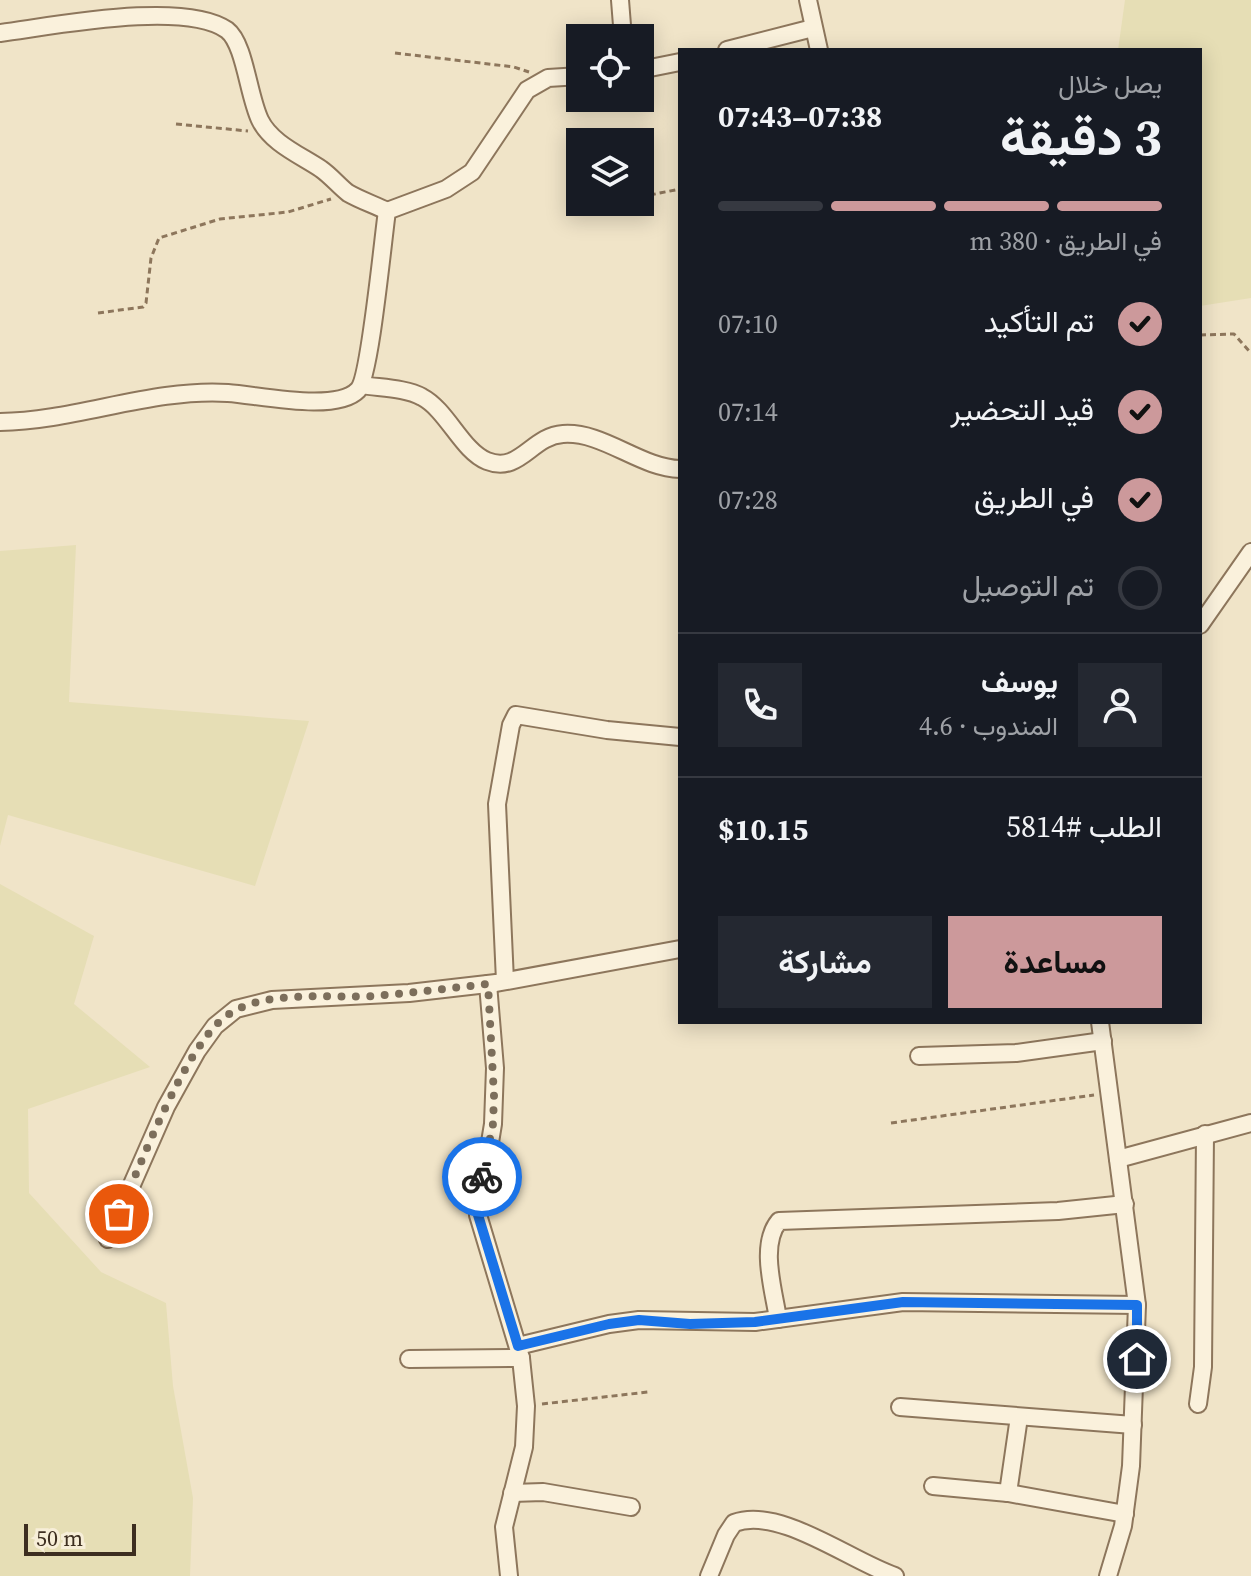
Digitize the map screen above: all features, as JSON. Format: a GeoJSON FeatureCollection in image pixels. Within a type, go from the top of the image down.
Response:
{"type":"FeatureCollection","features":[{"type":"Feature","properties":{"kind":"street"},"geometry":{"type":"LineString","coordinates":[[620,0],[622,24]]}},
{"type":"Feature","properties":{"kind":"street"},"geometry":{"type":"LineString","coordinates":[[808,0],[818,48]]}},
{"type":"Feature","properties":{"kind":"street"},"geometry":{"type":"LineString","coordinates":[[0,33],[155,14],[209,20],[228,31],[240,45],[246,82],[267,133],[323,171],[350,194],[387,211],[460,182],[472,172],[523,95],[548,78],[566,77]]}},
{"type":"Feature","properties":{"kind":"street"},"geometry":{"type":"LineString","coordinates":[[735,48],[813,28]]}},
{"type":"Feature","properties":{"kind":"street"},"geometry":{"type":"LineString","coordinates":[[654,67],[678,62]]}},
{"type":"Feature","properties":{"kind":"street"},"geometry":{"type":"LineString","coordinates":[[0,422],[198,393],[330,402],[346,398],[362,385],[369,355],[387,211]]}},
{"type":"Feature","properties":{"kind":"street"},"geometry":{"type":"LineString","coordinates":[[362,385],[420,395],[433,404],[483,460],[506,465],[542,439],[568,433],[650,463],[678,469]]}},
{"type":"Feature","properties":{"kind":"street"},"geometry":{"type":"LineString","coordinates":[[1202,622],[1251,552]]}},
{"type":"Feature","properties":{"kind":"street"},"geometry":{"type":"LineString","coordinates":[[509,1576],[504,1527],[524,1447],[526,1406],[519,1352],[478,1215],[493,1124],[497,804],[513,719],[520,714],[607,730],[678,737]]}},
{"type":"Feature","properties":{"kind":"street"},"geometry":{"type":"LineString","coordinates":[[108,1239],[166,1107],[202,1042],[224,1018],[245,1006],[272,1000],[409,993],[496,982],[678,949]]}},
{"type":"Feature","properties":{"kind":"street"},"geometry":{"type":"LineString","coordinates":[[1100,1024],[1137,1305],[1133,1425],[1125,1514],[1108,1576]]}},
{"type":"Feature","properties":{"kind":"street"},"geometry":{"type":"LineString","coordinates":[[919,1056],[1016,1053],[1103,1041]]}},
{"type":"Feature","properties":{"kind":"street"},"geometry":{"type":"LineString","coordinates":[[1118,1159],[1251,1123]]}},
{"type":"Feature","properties":{"kind":"street"},"geometry":{"type":"LineString","coordinates":[[1198,1404],[1203,1367],[1205,1134]]}},
{"type":"Feature","properties":{"kind":"street"},"geometry":{"type":"LineString","coordinates":[[778,1319],[770,1259],[771,1240],[779,1221],[1043,1212],[1125,1204]]}},
{"type":"Feature","properties":{"kind":"street"},"geometry":{"type":"LineString","coordinates":[[409,1359],[519,1352],[609,1324],[639,1320],[702,1324],[778,1319],[925,1301],[1137,1305]]}},
{"type":"Feature","properties":{"kind":"street"},"geometry":{"type":"LineString","coordinates":[[900,1407],[1133,1425]]}},
{"type":"Feature","properties":{"kind":"street"},"geometry":{"type":"LineString","coordinates":[[1008,1493],[1019,1417]]}},
{"type":"Feature","properties":{"kind":"street"},"geometry":{"type":"LineString","coordinates":[[933,1486],[1008,1493],[1125,1514]]}},
{"type":"Feature","properties":{"kind":"street"},"geometry":{"type":"LineString","coordinates":[[512,1493],[543,1492],[631,1507]]}},
{"type":"Feature","properties":{"kind":"street"},"geometry":{"type":"LineString","coordinates":[[709,1576],[734,1523],[754,1519],[796,1529],[868,1566],[895,1576]]}},
{"type":"Feature","properties":{"kind":"path"},"geometry":{"type":"LineString","coordinates":[[395,53],[514,67],[548,78]]}},
{"type":"Feature","properties":{"kind":"path"},"geometry":{"type":"LineString","coordinates":[[176,124],[267,133]]}},
{"type":"Feature","properties":{"kind":"path"},"geometry":{"type":"LineString","coordinates":[[654,194],[678,189]]}},
{"type":"Feature","properties":{"kind":"path"},"geometry":{"type":"LineString","coordinates":[[98,313],[143,307],[153,249],[159,238],[220,219],[294,211],[350,194]]}},
{"type":"Feature","properties":{"kind":"path"},"geometry":{"type":"LineString","coordinates":[[1202,335],[1234,334],[1251,353]]}},
{"type":"Feature","properties":{"kind":"path"},"geometry":{"type":"LineString","coordinates":[[891,1123],[1110,1093]]}},
{"type":"Feature","properties":{"kind":"path"},"geometry":{"type":"LineString","coordinates":[[526,1406],[648,1392]]}},
{"type":"Feature","properties":{"kind":"shaded area"},"geometry":{"type":"Polygon","coordinates":[[[1125,0],[1251,0],[1251,298],[1202,306],[1202,48],[1118,48],[1125,0]]]}},
{"type":"Feature","properties":{"kind":"shaded area"},"geometry":{"type":"Polygon","coordinates":[[[76,545],[69,702],[309,721],[255,886],[8,815],[0,846],[0,551],[76,545]]]}},
{"type":"Feature","properties":{"kind":"shaded area"},"geometry":{"type":"Polygon","coordinates":[[[0,884],[94,936],[74,1004],[150,1067],[28,1109],[29,1193],[101,1272],[166,1303],[173,1386],[193,1498],[190,1576],[0,1576],[0,884]]]}},
{"type":"Feature","properties":{"kind":"way so far"},"geometry":{"type":"LineString","coordinates":[[119,1214],[166,1107],[208,1034],[236,1009],[272,1000],[409,993],[488,984],[495,1068],[493,1124],[482,1177]]}},
{"type":"Feature","properties":{"kind":"route"},"geometry":{"type":"LineString","coordinates":[[482,1177],[478,1215],[518,1346],[585,1329],[639,1320],[690,1324],[755,1322],[925,1301],[1070,1302],[1137,1305],[1137,1359]]}}]}
